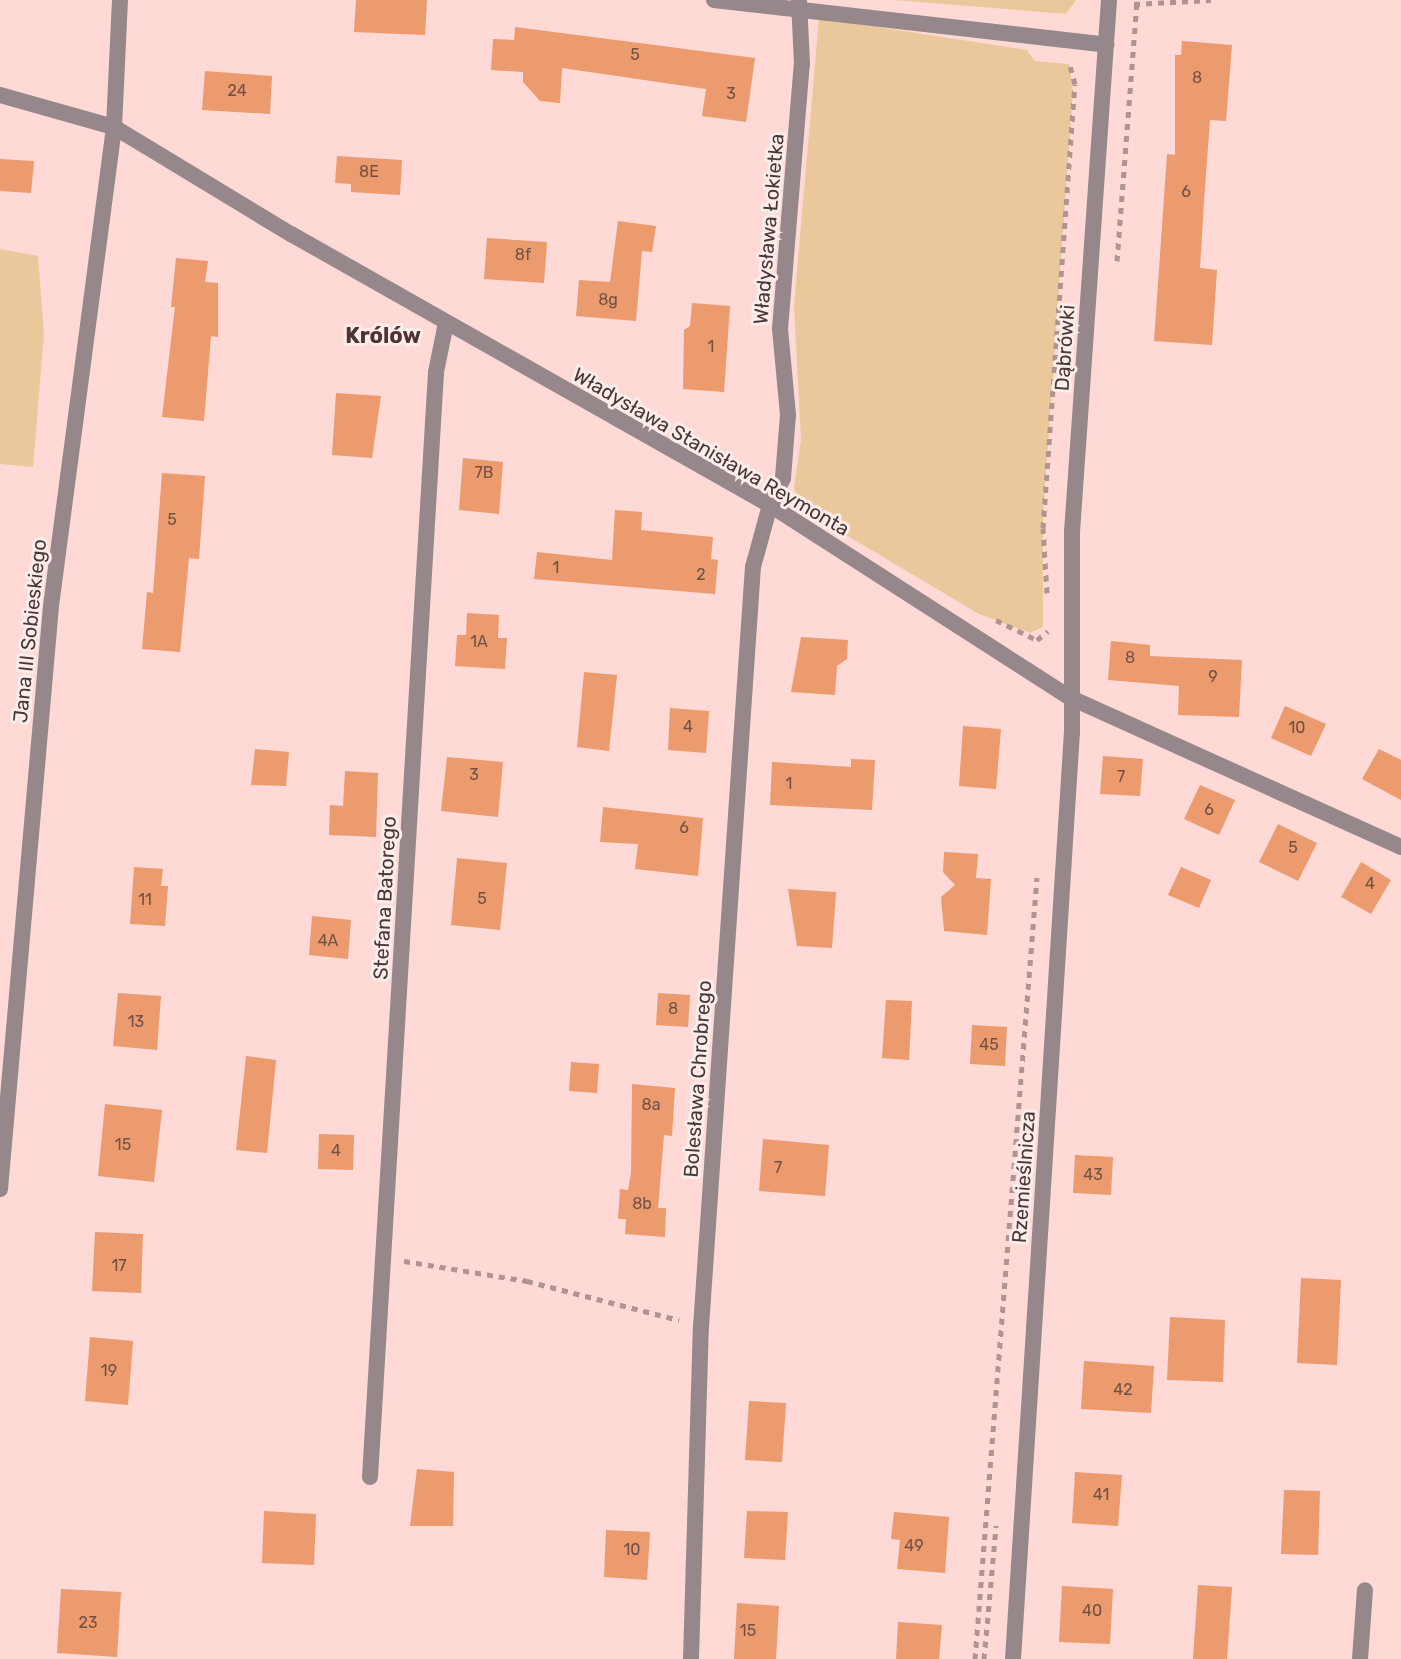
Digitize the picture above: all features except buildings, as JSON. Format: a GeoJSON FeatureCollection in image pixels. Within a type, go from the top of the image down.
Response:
{"type":"FeatureCollection","features":[{"type":"Feature","properties":{"kind":"street","name":"Jana III Sobieskiego"},"geometry":{"type":"LineString","coordinates":[[0,1189],[51,606],[114,127],[120,0]]}},
{"type":"Feature","properties":{"kind":"street"},"geometry":{"type":"LineString","coordinates":[[714,0],[799,3],[1106,45]]}},
{"type":"Feature","properties":{"kind":"street","name":"Dąbrówki"},"geometry":{"type":"LineString","coordinates":[[1071,698],[1072,532],[1109,1]]}},
{"type":"Feature","properties":{"kind":"street","name":"Władysława Łokietka"},"geometry":{"type":"LineString","coordinates":[[770,505],[783,478],[788,415],[780,329],[802,64],[799,3]]}},
{"type":"Feature","properties":{"kind":"street","name":"Władysława Stanisława Reymonta"},"geometry":{"type":"LineString","coordinates":[[0,95],[114,127],[446,323],[770,505],[1071,698],[1401,847]]}},
{"type":"Feature","properties":{"kind":"street","name":"Stefana Batorego"},"geometry":{"type":"LineString","coordinates":[[370,1477],[436,372],[446,323]]}},
{"type":"Feature","properties":{"kind":"street","name":"Bolesława Chrobrego"},"geometry":{"type":"LineString","coordinates":[[691,1659],[701,1327],[753,567],[770,505]]}},
{"type":"Feature","properties":{"kind":"street","name":"Rzemieślnicza"},"geometry":{"type":"LineString","coordinates":[[1013,1659],[1071,698]]}},
{"type":"Feature","properties":{"kind":"street"},"geometry":{"type":"LineString","coordinates":[[1360,1659],[1365,1590]]}},
{"type":"Feature","properties":{"kind":"path"},"geometry":{"type":"LineString","coordinates":[[1109,1],[1211,0]]}},
{"type":"Feature","properties":{"kind":"path"},"geometry":{"type":"LineString","coordinates":[[1048,606],[1043,528],[1075,84],[1074,68],[1064,60]]}},
{"type":"Feature","properties":{"kind":"path"},"geometry":{"type":"LineString","coordinates":[[987,614],[1037,640],[1048,635],[1049,625]]}},
{"type":"Feature","properties":{"kind":"path"},"geometry":{"type":"LineString","coordinates":[[1056,622],[1056,637]]}},
{"type":"Feature","properties":{"kind":"path"},"geometry":{"type":"LineString","coordinates":[[1010,659],[1018,642],[1042,647]]}},
{"type":"Feature","properties":{"kind":"path"},"geometry":{"type":"LineString","coordinates":[[975,1659],[1038,866]]}},
{"type":"Feature","properties":{"kind":"path"},"geometry":{"type":"LineString","coordinates":[[383,1258],[527,1281],[701,1327]]}},
{"type":"Feature","properties":{"kind":"shaded area"},"geometry":{"type":"Polygon","coordinates":[[[894,0],[1076,0],[1066,14],[894,0]]]}},
{"type":"Feature","properties":{"kind":"shaded area"},"geometry":{"type":"Polygon","coordinates":[[[819,18],[1027,50],[1035,61],[1069,64],[1073,90],[1043,515],[1043,627],[1030,633],[979,614],[799,507],[794,487],[801,439],[794,306],[819,18]]]}},
{"type":"Feature","properties":{"kind":"shaded area"},"geometry":{"type":"Polygon","coordinates":[[[0,249],[38,256],[44,334],[33,467],[0,464],[0,249]]]}},
{"type":"Feature","properties":{"kind":"district","name":"Królów"},"geometry":{"type":"Point","coordinates":[383,336]}}]}
